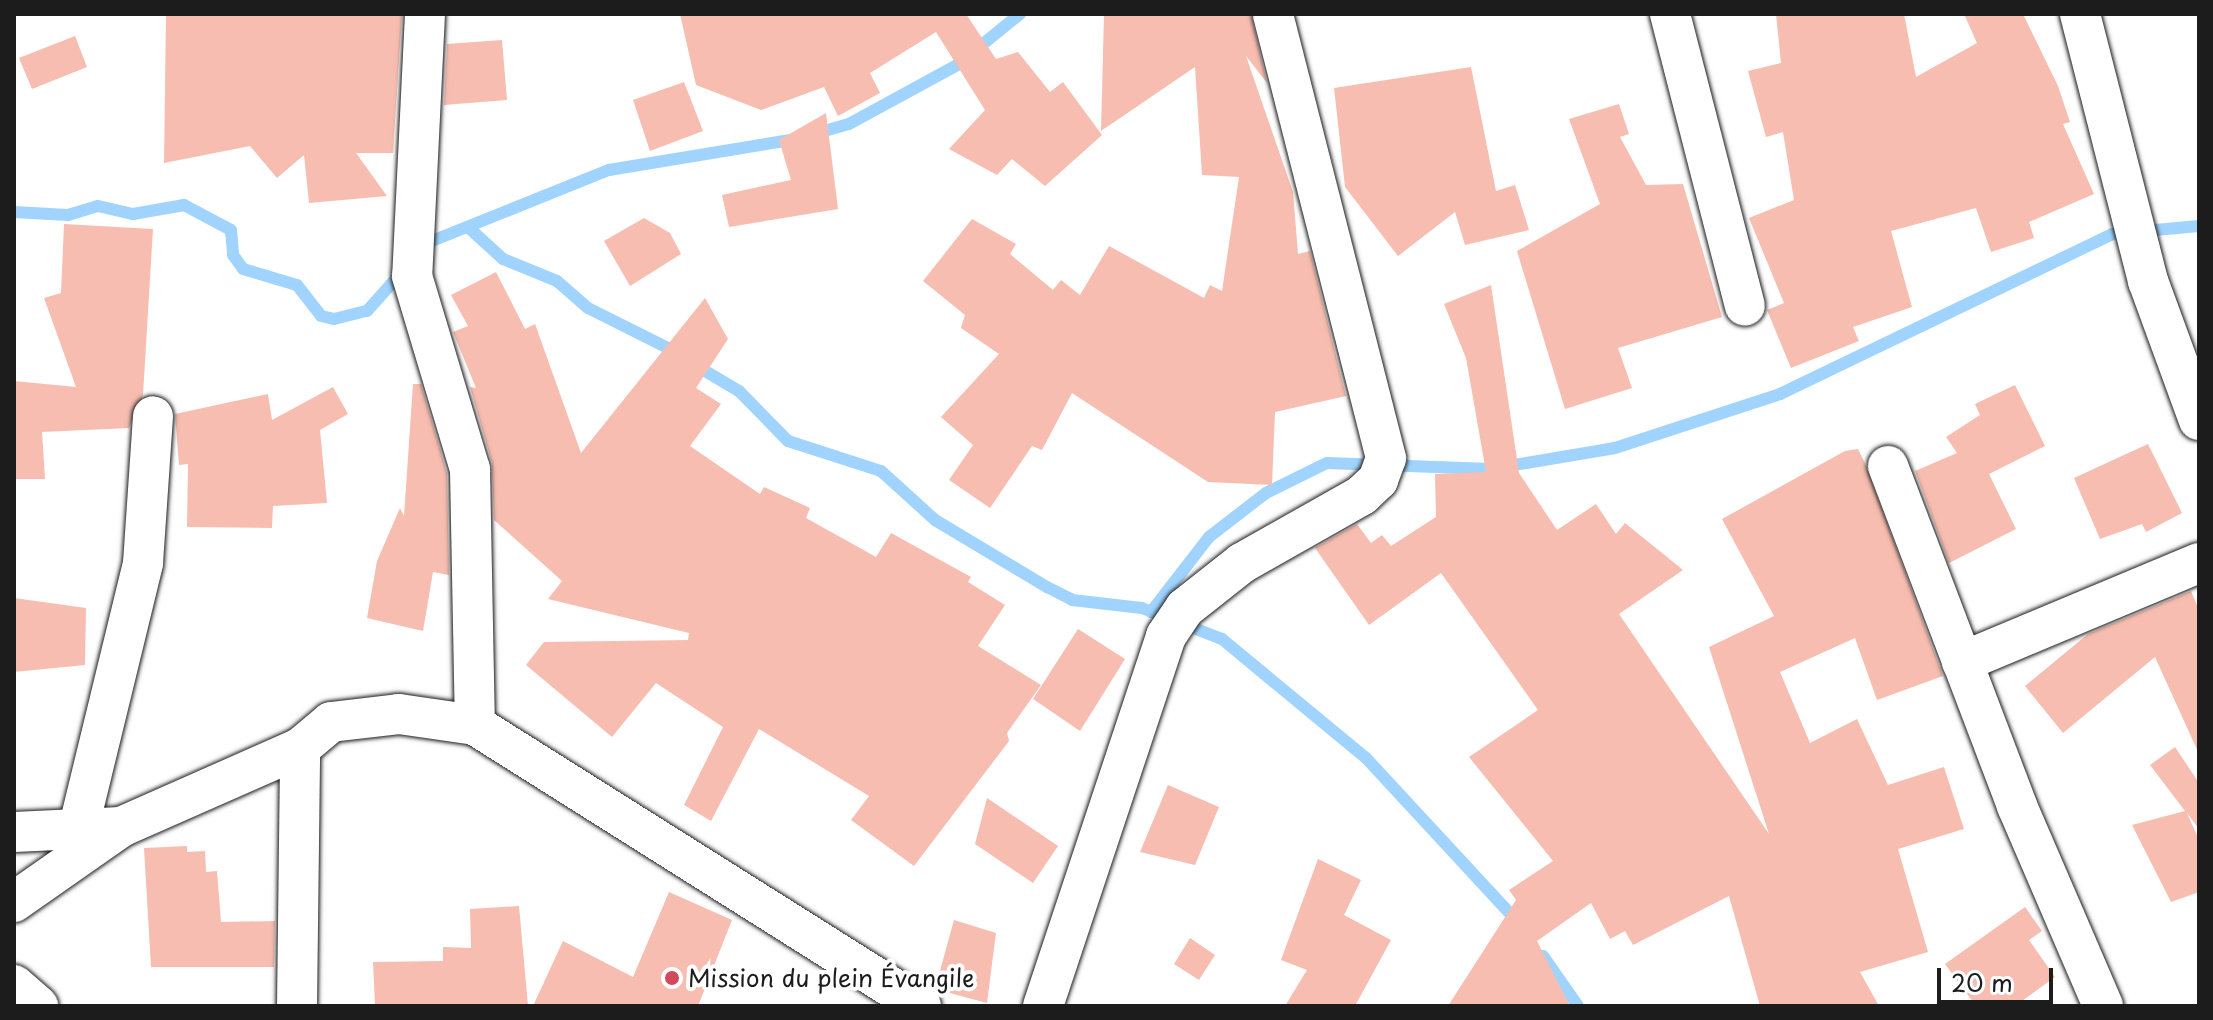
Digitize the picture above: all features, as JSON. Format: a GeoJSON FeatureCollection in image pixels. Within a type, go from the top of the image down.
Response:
{"type":"FeatureCollection","features":[{"type":"Feature","properties":{"kind":"street"},"geometry":{"type":"LineString","coordinates":[[425,14],[411,260],[470,469],[475,725]]}},
{"type":"Feature","properties":{"kind":"street"},"geometry":{"type":"LineString","coordinates":[[1043,1006],[1176,622],[1242,563],[1382,469],[1273,14]]}},
{"type":"Feature","properties":{"kind":"street"},"geometry":{"type":"LineString","coordinates":[[1670,14],[1745,306]]}},
{"type":"Feature","properties":{"kind":"street"},"geometry":{"type":"LineString","coordinates":[[2080,14],[2124,198],[2148,281],[2199,420]]}},
{"type":"Feature","properties":{"kind":"street"},"geometry":{"type":"LineString","coordinates":[[79,826],[143,563],[153,416]]}},
{"type":"Feature","properties":{"kind":"street"},"geometry":{"type":"LineString","coordinates":[[1888,466],[1962,662],[2103,1006]]}},
{"type":"Feature","properties":{"kind":"street"},"geometry":{"type":"LineString","coordinates":[[1962,662],[2199,563]]}},
{"type":"Feature","properties":{"kind":"street"},"geometry":{"type":"LineString","coordinates":[[14,902],[121,827],[300,748],[331,722],[399,714],[475,725],[921,1006]]}},
{"type":"Feature","properties":{"kind":"street"},"geometry":{"type":"LineString","coordinates":[[297,1006],[300,748]]}},
{"type":"Feature","properties":{"kind":"street"},"geometry":{"type":"LineString","coordinates":[[14,832],[79,826],[121,827]]}},
{"type":"Feature","properties":{"kind":"street"},"geometry":{"type":"LineString","coordinates":[[14,985],[38,1006]]}},
{"type":"Feature","properties":{"kind":"building"},"geometry":{"type":"Polygon","coordinates":[[[402,14],[393,153],[356,153],[387,196],[309,203],[304,155],[277,178],[250,146],[164,163],[166,15],[402,14]]]}},
{"type":"Feature","properties":{"kind":"building"},"geometry":{"type":"Polygon","coordinates":[[[680,14],[966,14],[996,59],[1018,52],[1050,92],[1063,82],[1102,135],[1045,186],[1012,159],[997,175],[949,149],[985,110],[936,32],[870,73],[880,93],[838,116],[824,87],[761,110],[696,85],[680,14]]]}},
{"type":"Feature","properties":{"kind":"building"},"geometry":{"type":"Polygon","coordinates":[[[1104,14],[1251,14],[1267,83],[1246,56],[1293,192],[1298,254],[1310,251],[1346,396],[1275,412],[1272,485],[1208,482],[1072,393],[1042,450],[1032,446],[990,508],[949,480],[973,445],[941,417],[999,354],[961,328],[965,315],[923,281],[972,219],[1016,244],[1010,254],[1053,290],[1061,280],[1080,295],[1109,246],[1204,298],[1210,285],[1222,291],[1239,177],[1202,175],[1195,67],[1101,131],[1104,14]]]}},
{"type":"Feature","properties":{"kind":"building"},"geometry":{"type":"Polygon","coordinates":[[[1776,14],[1904,14],[1916,77],[1977,43],[1964,14],[2023,14],[2058,86],[2070,122],[2063,124],[2094,194],[2029,222],[2034,238],[1991,252],[1976,208],[1891,231],[1912,307],[1853,327],[1859,341],[1791,368],[1767,310],[1784,303],[1749,218],[1794,200],[1783,132],[1766,137],[1748,71],[1781,63],[1776,14]]]}},
{"type":"Feature","properties":{"kind":"building"},"geometry":{"type":"Polygon","coordinates":[[[75,36],[87,67],[32,89],[19,58],[75,36]]]}},
{"type":"Feature","properties":{"kind":"building"},"geometry":{"type":"Polygon","coordinates":[[[502,40],[507,100],[444,105],[447,44],[502,40]]]}},
{"type":"Feature","properties":{"kind":"building"},"geometry":{"type":"Polygon","coordinates":[[[1471,67],[1496,191],[1515,185],[1529,230],[1465,245],[1455,212],[1398,256],[1345,187],[1334,88],[1471,67]]]}},
{"type":"Feature","properties":{"kind":"building"},"geometry":{"type":"Polygon","coordinates":[[[684,82],[703,131],[650,151],[633,100],[684,82]]]}},
{"type":"Feature","properties":{"kind":"building"},"geometry":{"type":"Polygon","coordinates":[[[1619,104],[1629,134],[1620,137],[1646,185],[1683,184],[1722,317],[1618,348],[1632,388],[1565,409],[1517,251],[1600,204],[1569,119],[1619,104]]]}},
{"type":"Feature","properties":{"kind":"building"},"geometry":{"type":"Polygon","coordinates":[[[826,113],[838,209],[729,227],[722,195],[791,180],[779,140],[826,113]]]}},
{"type":"Feature","properties":{"kind":"building"},"geometry":{"type":"Polygon","coordinates":[[[644,218],[670,233],[681,254],[630,286],[604,241],[644,218]]]}},
{"type":"Feature","properties":{"kind":"building"},"geometry":{"type":"Polygon","coordinates":[[[64,224],[153,229],[143,395],[129,428],[42,432],[45,479],[14,479],[14,381],[76,387],[44,298],[61,293],[64,224]]]}},
{"type":"Feature","properties":{"kind":"building"},"geometry":{"type":"Polygon","coordinates":[[[496,272],[525,329],[535,324],[581,453],[705,298],[728,339],[696,388],[721,404],[690,446],[760,494],[764,487],[810,508],[806,518],[876,557],[891,533],[971,577],[968,582],[1005,605],[978,646],[1041,685],[1007,733],[1009,741],[914,866],[851,820],[869,796],[759,729],[711,821],[684,805],[723,727],[656,683],[612,737],[526,665],[544,642],[688,640],[689,633],[548,599],[562,581],[494,520],[492,463],[470,387],[476,388],[453,332],[468,326],[451,295],[496,272]]]}},
{"type":"Feature","properties":{"kind":"building"},"geometry":{"type":"Polygon","coordinates":[[[1491,285],[1519,473],[1557,530],[1596,504],[1616,534],[1625,523],[1683,570],[1619,614],[1769,834],[1709,647],[1774,616],[1722,519],[1845,451],[1858,449],[1943,676],[1877,700],[1855,638],[1780,672],[1810,743],[1857,719],[1888,785],[1944,767],[1964,829],[1898,849],[1928,952],[1860,972],[1879,1006],[1760,1006],[1729,896],[1633,945],[1625,931],[1610,939],[1591,903],[1537,941],[1570,1006],[1448,1006],[1516,900],[1509,890],[1553,861],[1469,757],[1538,710],[1441,573],[1369,625],[1315,548],[1357,524],[1371,543],[1382,535],[1391,546],[1436,517],[1435,474],[1486,472],[1466,358],[1444,304],[1491,285]]]}},
{"type":"Feature","properties":{"kind":"building"},"geometry":{"type":"Polygon","coordinates":[[[413,384],[421,384],[447,473],[449,575],[433,572],[423,631],[367,618],[377,561],[400,508],[404,516],[413,384]]]}},
{"type":"Feature","properties":{"kind":"building"},"geometry":{"type":"Polygon","coordinates":[[[2015,385],[2045,446],[1989,474],[2016,529],[1949,563],[1915,471],[1957,453],[1946,437],[1980,415],[1975,404],[2015,385]]]}},
{"type":"Feature","properties":{"kind":"building"},"geometry":{"type":"Polygon","coordinates":[[[333,387],[348,414],[320,430],[327,503],[273,506],[272,528],[187,527],[188,464],[179,465],[175,414],[268,394],[272,420],[333,387]]]}},
{"type":"Feature","properties":{"kind":"building"},"geometry":{"type":"Polygon","coordinates":[[[2148,444],[2182,513],[2146,532],[2142,524],[2100,539],[2074,478],[2148,444]]]}},
{"type":"Feature","properties":{"kind":"building"},"geometry":{"type":"Polygon","coordinates":[[[2191,591],[2199,610],[2199,754],[2155,657],[2063,733],[2025,686],[2088,634],[2191,591]]]}},
{"type":"Feature","properties":{"kind":"building"},"geometry":{"type":"Polygon","coordinates":[[[14,598],[86,608],[85,665],[14,672],[14,598]]]}},
{"type":"Feature","properties":{"kind":"building"},"geometry":{"type":"Polygon","coordinates":[[[1078,629],[1125,659],[1080,731],[1033,699],[1078,629]]]}},
{"type":"Feature","properties":{"kind":"building"},"geometry":{"type":"Polygon","coordinates":[[[2175,747],[2199,783],[2199,829],[2187,813],[2199,840],[2199,892],[2171,902],[2132,825],[2185,811],[2150,765],[2175,747]]]}},
{"type":"Feature","properties":{"kind":"building"},"geometry":{"type":"Polygon","coordinates":[[[1168,785],[1219,807],[1195,865],[1140,852],[1168,785]]]}},
{"type":"Feature","properties":{"kind":"building"},"geometry":{"type":"Polygon","coordinates":[[[987,798],[1058,846],[1033,883],[975,844],[987,798]]]}},
{"type":"Feature","properties":{"kind":"building"},"geometry":{"type":"Polygon","coordinates":[[[187,846],[187,852],[205,851],[206,872],[217,871],[221,922],[275,921],[274,967],[151,967],[144,848],[187,846]]]}},
{"type":"Feature","properties":{"kind":"building"},"geometry":{"type":"Polygon","coordinates":[[[1318,859],[1361,880],[1344,915],[1391,940],[1355,1006],[1285,1006],[1307,970],[1281,960],[1318,859]]]}},
{"type":"Feature","properties":{"kind":"building"},"geometry":{"type":"Polygon","coordinates":[[[669,892],[732,920],[698,1006],[533,1006],[563,941],[633,977],[669,892]]]}},
{"type":"Feature","properties":{"kind":"building"},"geometry":{"type":"Polygon","coordinates":[[[519,906],[528,1006],[375,1006],[373,962],[443,961],[443,947],[471,948],[470,909],[519,906]]]}},
{"type":"Feature","properties":{"kind":"building"},"geometry":{"type":"Polygon","coordinates":[[[2025,907],[2042,931],[2029,940],[2055,977],[2015,1006],[1976,1006],[1945,964],[2025,907]]]}},
{"type":"Feature","properties":{"kind":"building"},"geometry":{"type":"Polygon","coordinates":[[[954,920],[996,933],[987,1003],[935,989],[954,920]]]}},
{"type":"Feature","properties":{"kind":"building"},"geometry":{"type":"Polygon","coordinates":[[[1190,938],[1215,955],[1199,980],[1174,964],[1190,938]]]}},
{"type":"Feature","properties":{"kind":"waterway"},"geometry":{"type":"LineString","coordinates":[[814,134],[849,124],[957,65],[1020,14]]}},
{"type":"Feature","properties":{"kind":"waterway"},"geometry":{"type":"LineString","coordinates":[[422,245],[609,170],[796,139]]}},
{"type":"Feature","properties":{"kind":"waterway"},"geometry":{"type":"LineString","coordinates":[[14,212],[68,215],[98,206],[133,214],[184,205],[231,230],[233,255],[243,269],[297,285],[321,316],[334,319],[367,311],[402,272]]}},
{"type":"Feature","properties":{"kind":"waterway"},"geometry":{"type":"LineString","coordinates":[[1151,612],[1209,537],[1266,493],[1327,463],[1490,469],[1615,448],[1780,394],[2112,234],[2199,226]]}},
{"type":"Feature","properties":{"kind":"waterway"},"geometry":{"type":"LineString","coordinates":[[469,228],[503,259],[557,281],[588,308],[680,354]]}},
{"type":"Feature","properties":{"kind":"waterway"},"geometry":{"type":"LineString","coordinates":[[695,365],[739,391],[788,441],[881,471],[935,520],[1072,600],[1142,608],[1222,639],[1366,758],[1518,922]]}},
{"type":"Feature","properties":{"kind":"waterway"},"geometry":{"type":"LineString","coordinates":[[1543,956],[1578,1006]]}},
{"type":"Feature","properties":{"kind":"place","name":"Mission du plein Évangile"},"geometry":{"type":"Point","coordinates":[672,978]}}]}
